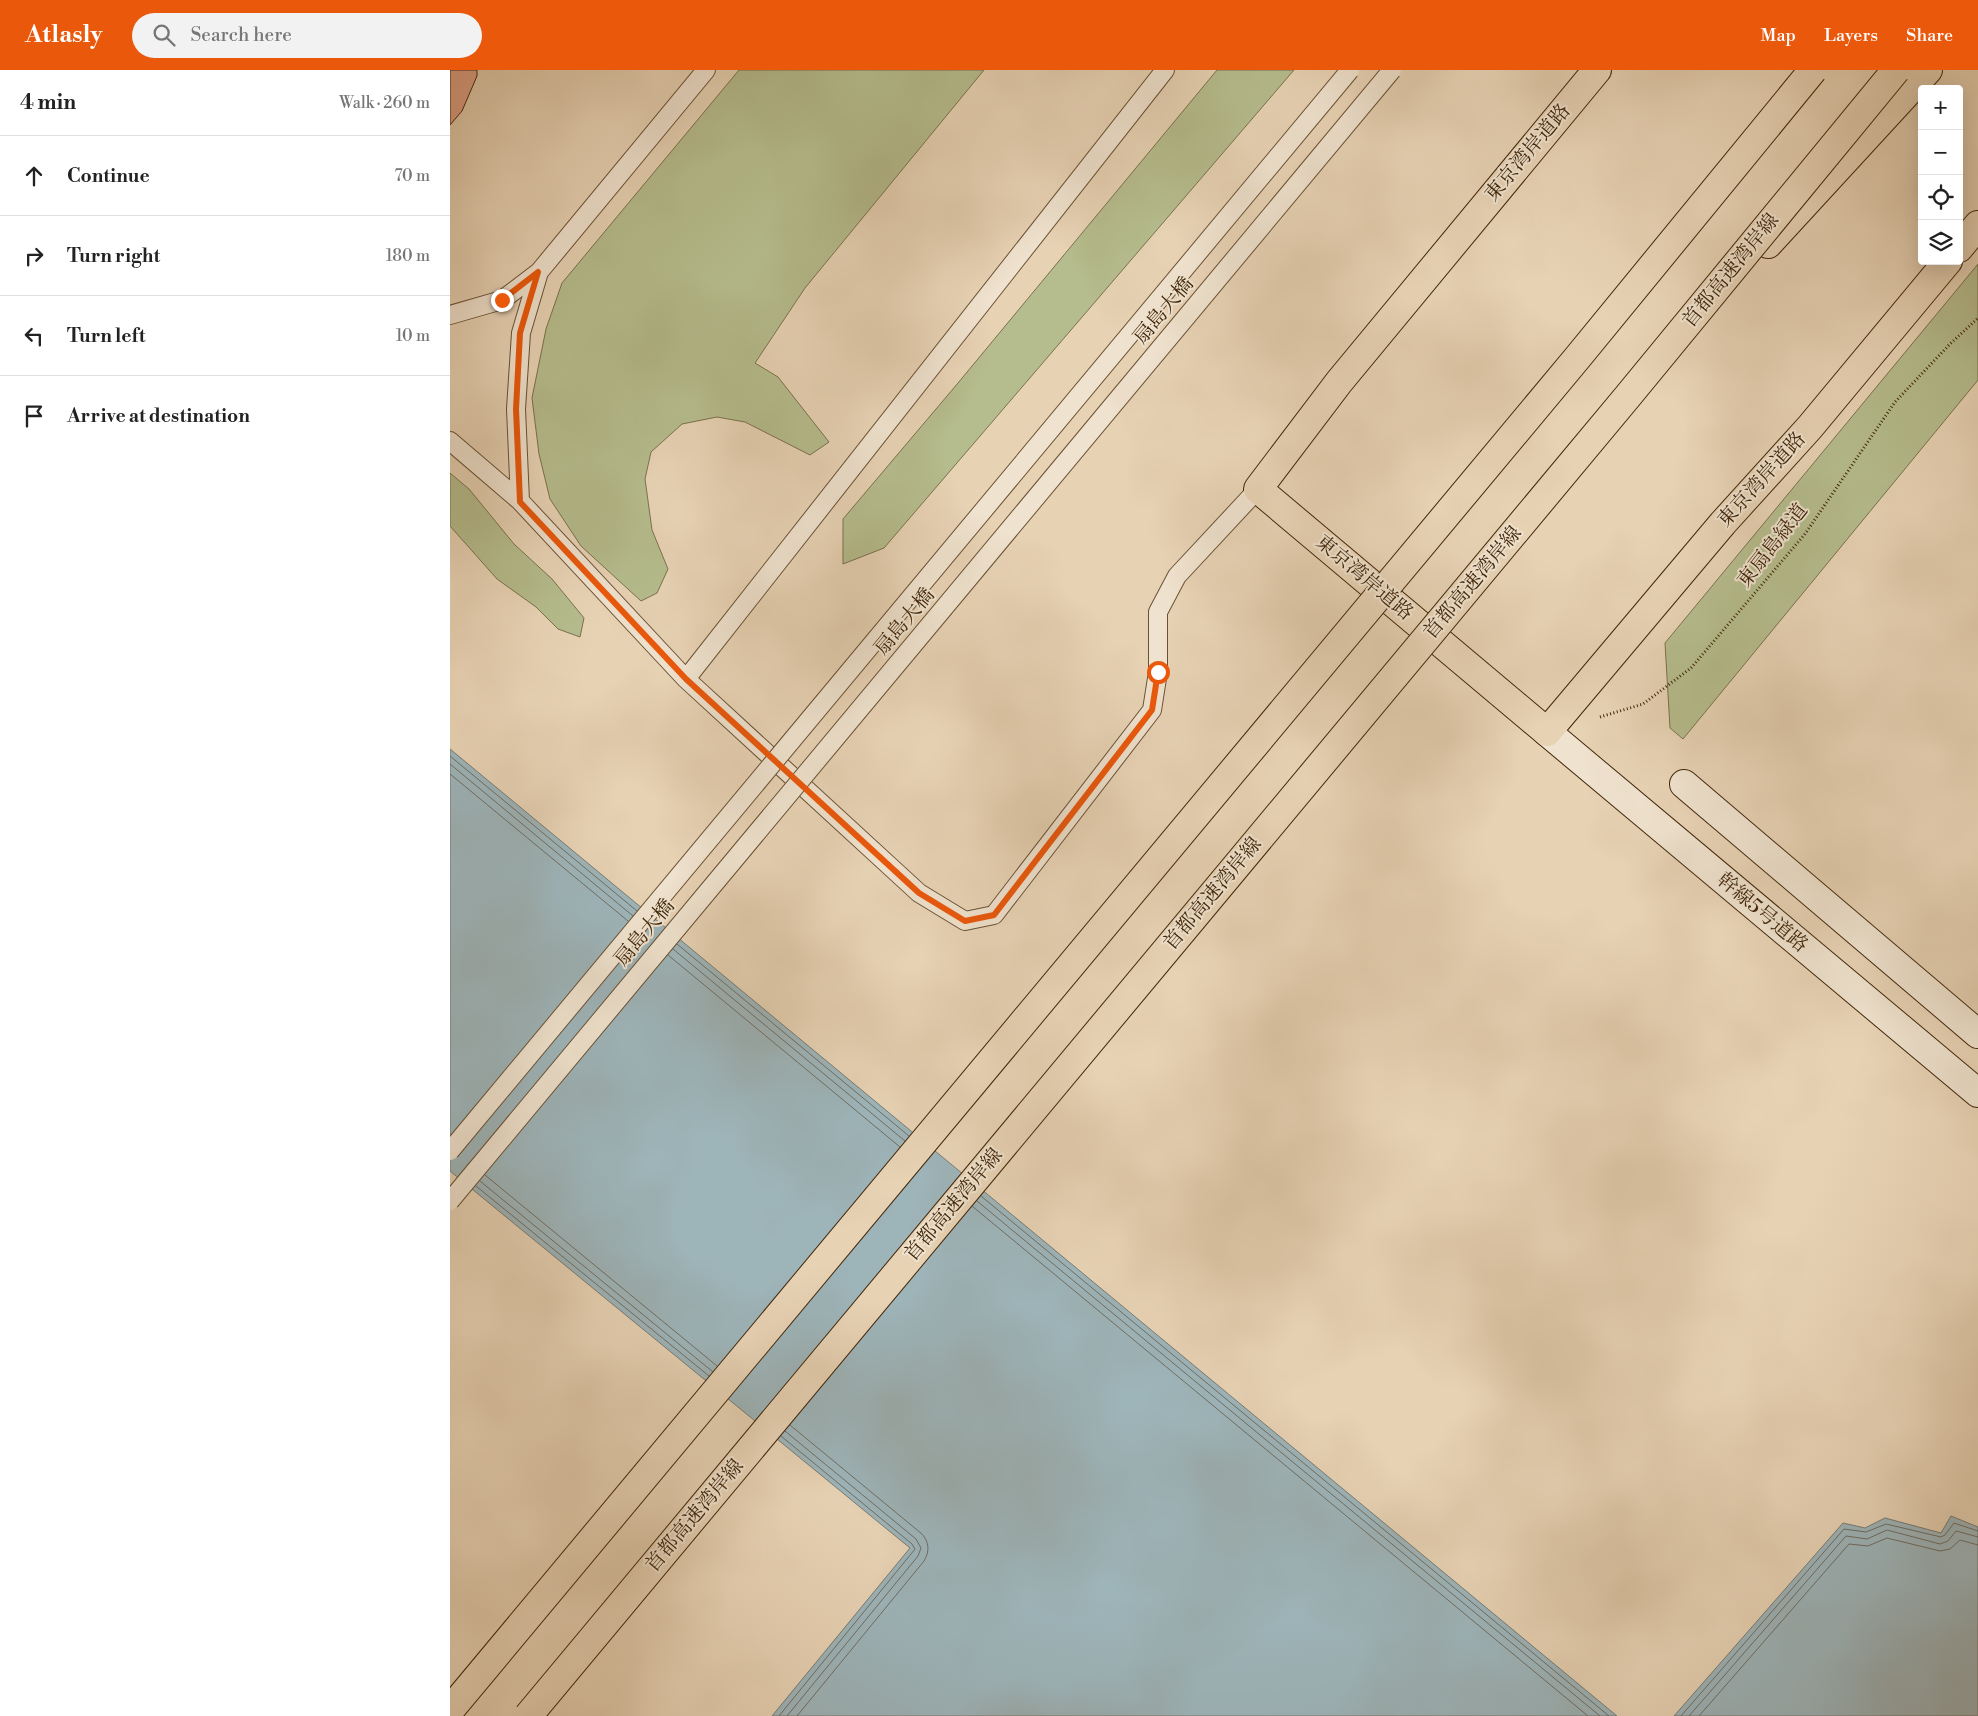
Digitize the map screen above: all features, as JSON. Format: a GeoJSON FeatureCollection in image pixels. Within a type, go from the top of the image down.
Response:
{"type":"FeatureCollection","features":[{"type":"Feature","properties":{"kind":"highway","name":"東京湾岸道路"},"geometry":{"type":"LineString","coordinates":[[1597,70],[1339,382],[1258,489],[1547,732],[1716,530],[1810,427],[1945,265]]}},
{"type":"Feature","properties":{"kind":"highway"},"geometry":{"type":"LineString","coordinates":[[450,1710],[1565,373],[1813,70]]}},
{"type":"Feature","properties":{"kind":"highway","name":"首都高速湾岸線"},"geometry":{"type":"LineString","coordinates":[[528,1716],[1628,396],[1896,70]]}},
{"type":"Feature","properties":{"kind":"highway"},"geometry":{"type":"LineString","coordinates":[[1628,396],[1928,70]]}},
{"type":"Feature","properties":{"kind":"highway"},"geometry":{"type":"LineString","coordinates":[[1963,243],[1978,225]]}},
{"type":"Feature","properties":{"kind":"street","name":"幹線5号道路"},"geometry":{"type":"LineString","coordinates":[[1547,732],[1978,1093]]}},
{"type":"Feature","properties":{"kind":"street"},"geometry":{"type":"LineString","coordinates":[[1684,784],[1978,1034]]}},
{"type":"Feature","properties":{"kind":"lane"},"geometry":{"type":"LineString","coordinates":[[450,315],[502,300],[538,272],[706,70]]}},
{"type":"Feature","properties":{"kind":"lane"},"geometry":{"type":"LineString","coordinates":[[686,679],[1165,70]]}},
{"type":"Feature","properties":{"kind":"lane","name":"扇島大橋"},"geometry":{"type":"LineString","coordinates":[[450,1151],[1350,70]]}},
{"type":"Feature","properties":{"kind":"lane","name":"扇島大橋"},"geometry":{"type":"LineString","coordinates":[[450,1201],[1392,70]]}},
{"type":"Feature","properties":{"kind":"lane"},"geometry":{"type":"LineString","coordinates":[[520,502],[516,409],[520,333],[538,272]]}},
{"type":"Feature","properties":{"kind":"lane"},"geometry":{"type":"LineString","coordinates":[[450,441],[520,502],[686,679],[919,893],[965,921],[994,915],[1152,710],[1158,672],[1158,612],[1177,576],[1258,489]]}},
{"type":"Feature","properties":{"kind":"path","name":"東扇島緑道"},"geometry":{"type":"LineString","coordinates":[[1595,718],[1643,704],[1691,668],[1805,534],[1895,402],[1950,344],[1978,318]]}},
{"type":"Feature","properties":{"kind":"green space"},"geometry":{"type":"Polygon","coordinates":[[[739,70],[984,70],[805,288],[755,363],[778,377],[829,442],[810,455],[745,422],[717,417],[682,424],[651,452],[645,479],[652,530],[668,569],[657,593],[641,601],[581,546],[550,499],[539,454],[532,398],[546,329],[562,283],[739,70]]]}},
{"type":"Feature","properties":{"kind":"green space"},"geometry":{"type":"Polygon","coordinates":[[[1217,70],[1294,70],[884,548],[843,564],[843,519],[1217,70]]]}},
{"type":"Feature","properties":{"kind":"green space"},"geometry":{"type":"Polygon","coordinates":[[[1978,264],[1978,380],[1683,739],[1670,728],[1665,643],[1978,264]]]}},
{"type":"Feature","properties":{"kind":"green space"},"geometry":{"type":"Polygon","coordinates":[[[450,473],[469,489],[514,544],[552,579],[584,618],[580,637],[558,629],[536,607],[497,579],[450,526],[450,473]]]}},
{"type":"Feature","properties":{"kind":"water"},"geometry":{"type":"Polygon","coordinates":[[[450,749],[1617,1716],[772,1716],[910,1548],[450,1171],[450,749]]]}},
{"type":"Feature","properties":{"kind":"water"},"geometry":{"type":"Polygon","coordinates":[[[1951,1516],[1978,1527],[1978,1716],[1674,1716],[1843,1523],[1865,1528],[1885,1518],[1941,1533],[1951,1516]]]}},
{"type":"Feature","properties":{"kind":"building"},"geometry":{"type":"Polygon","coordinates":[[[450,70],[477,70],[477,76],[462,111],[450,125],[450,70]]]}},
{"type":"Feature","properties":{"kind":"route"},"geometry":{"type":"LineString","coordinates":[[502,300],[538,272],[520,333],[516,409],[520,502],[686,679],[919,893],[965,921],[994,915],[1152,710],[1158,672]]}}]}
